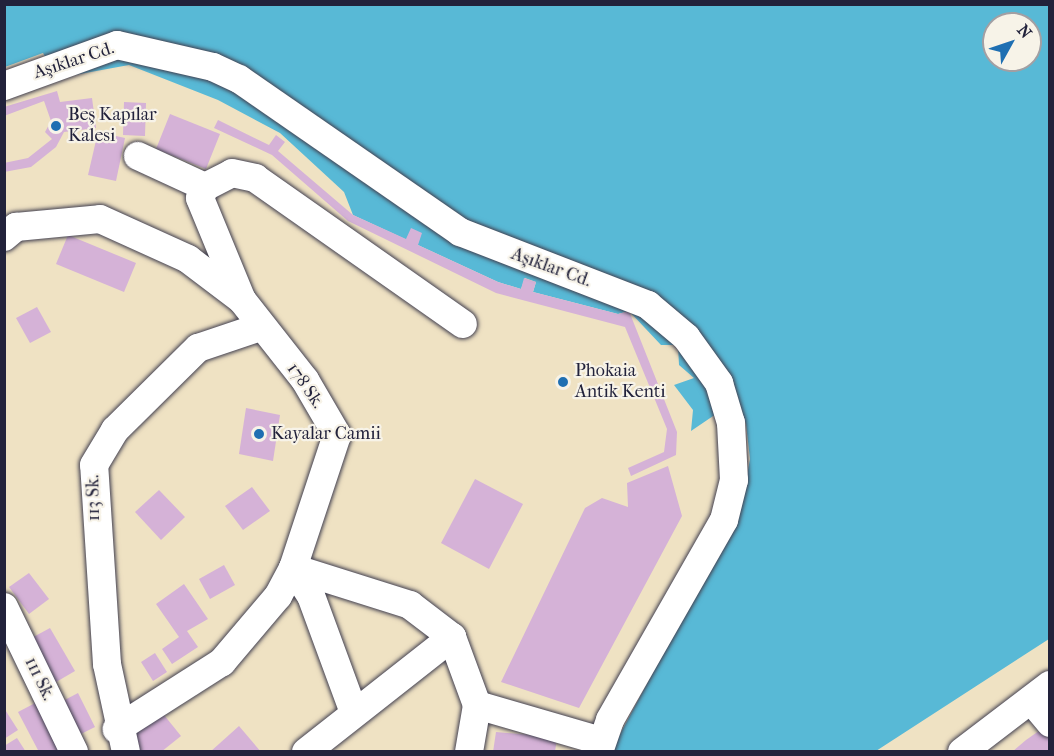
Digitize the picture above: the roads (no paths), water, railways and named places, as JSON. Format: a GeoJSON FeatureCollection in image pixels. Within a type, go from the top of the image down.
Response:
{"type":"FeatureCollection","features":[{"type":"Feature","properties":{"kind":"street","name":"Aşıklar Cd."},"geometry":{"type":"LineString","coordinates":[[4,86],[51,67],[117,45],[154,49],[239,78],[460,232],[648,305],[686,337],[719,383],[731,423],[734,480],[723,519],[600,746]]}},
{"type":"Feature","properties":{"kind":"street"},"geometry":{"type":"LineString","coordinates":[[138,156],[205,187]]}},
{"type":"Feature","properties":{"kind":"street"},"geometry":{"type":"LineString","coordinates":[[242,300],[200,198],[205,187],[232,172],[255,178],[463,324]]}},
{"type":"Feature","properties":{"kind":"street","name":"178 Sk."},"geometry":{"type":"LineString","coordinates":[[4,237],[16,227],[100,219],[188,259],[242,300],[260,327],[304,380],[337,435],[294,567],[278,596],[222,662],[121,740]]}},
{"type":"Feature","properties":{"kind":"street","name":"113 Sk."},"geometry":{"type":"LineString","coordinates":[[121,740],[107,663],[93,465],[115,430],[198,348],[260,327]]}},
{"type":"Feature","properties":{"kind":"street"},"geometry":{"type":"LineString","coordinates":[[294,567],[410,605],[452,637],[477,705],[469,752]]}},
{"type":"Feature","properties":{"kind":"street"},"geometry":{"type":"LineString","coordinates":[[294,567],[311,596],[353,710]]}},
{"type":"Feature","properties":{"kind":"street","name":"111 Sk."},"geometry":{"type":"LineString","coordinates":[[4,608],[74,752]]}},
{"type":"Feature","properties":{"kind":"street"},"geometry":{"type":"LineString","coordinates":[[306,752],[353,710],[452,637]]}},
{"type":"Feature","properties":{"kind":"street"},"geometry":{"type":"LineString","coordinates":[[962,752],[1040,692],[1050,723]]}},
{"type":"Feature","properties":{"kind":"street"},"geometry":{"type":"LineString","coordinates":[[477,705],[600,746]]}},
{"type":"Feature","properties":{"kind":"water"},"geometry":{"type":"Polygon","coordinates":[[[5,5],[1049,5],[1049,639],[876,751],[611,751],[741,508],[750,459],[746,424],[729,376],[719,412],[691,431],[693,410],[674,385],[694,378],[679,365],[678,345],[661,345],[629,311],[618,314],[533,292],[536,282],[525,278],[521,289],[498,282],[353,215],[344,192],[280,133],[218,100],[129,65],[58,78],[43,53],[5,67],[5,5]]]}},
{"type":"Feature","properties":{"kind":"place","name":"Beş Kapılar Kalesi"},"geometry":{"type":"Point","coordinates":[56,126]}},
{"type":"Feature","properties":{"kind":"place","name":"Phokaia Antik Kenti"},"geometry":{"type":"Point","coordinates":[563,382]}},
{"type":"Feature","properties":{"kind":"place","name":"Kayalar Camii"},"geometry":{"type":"Point","coordinates":[259,434]}}]}
